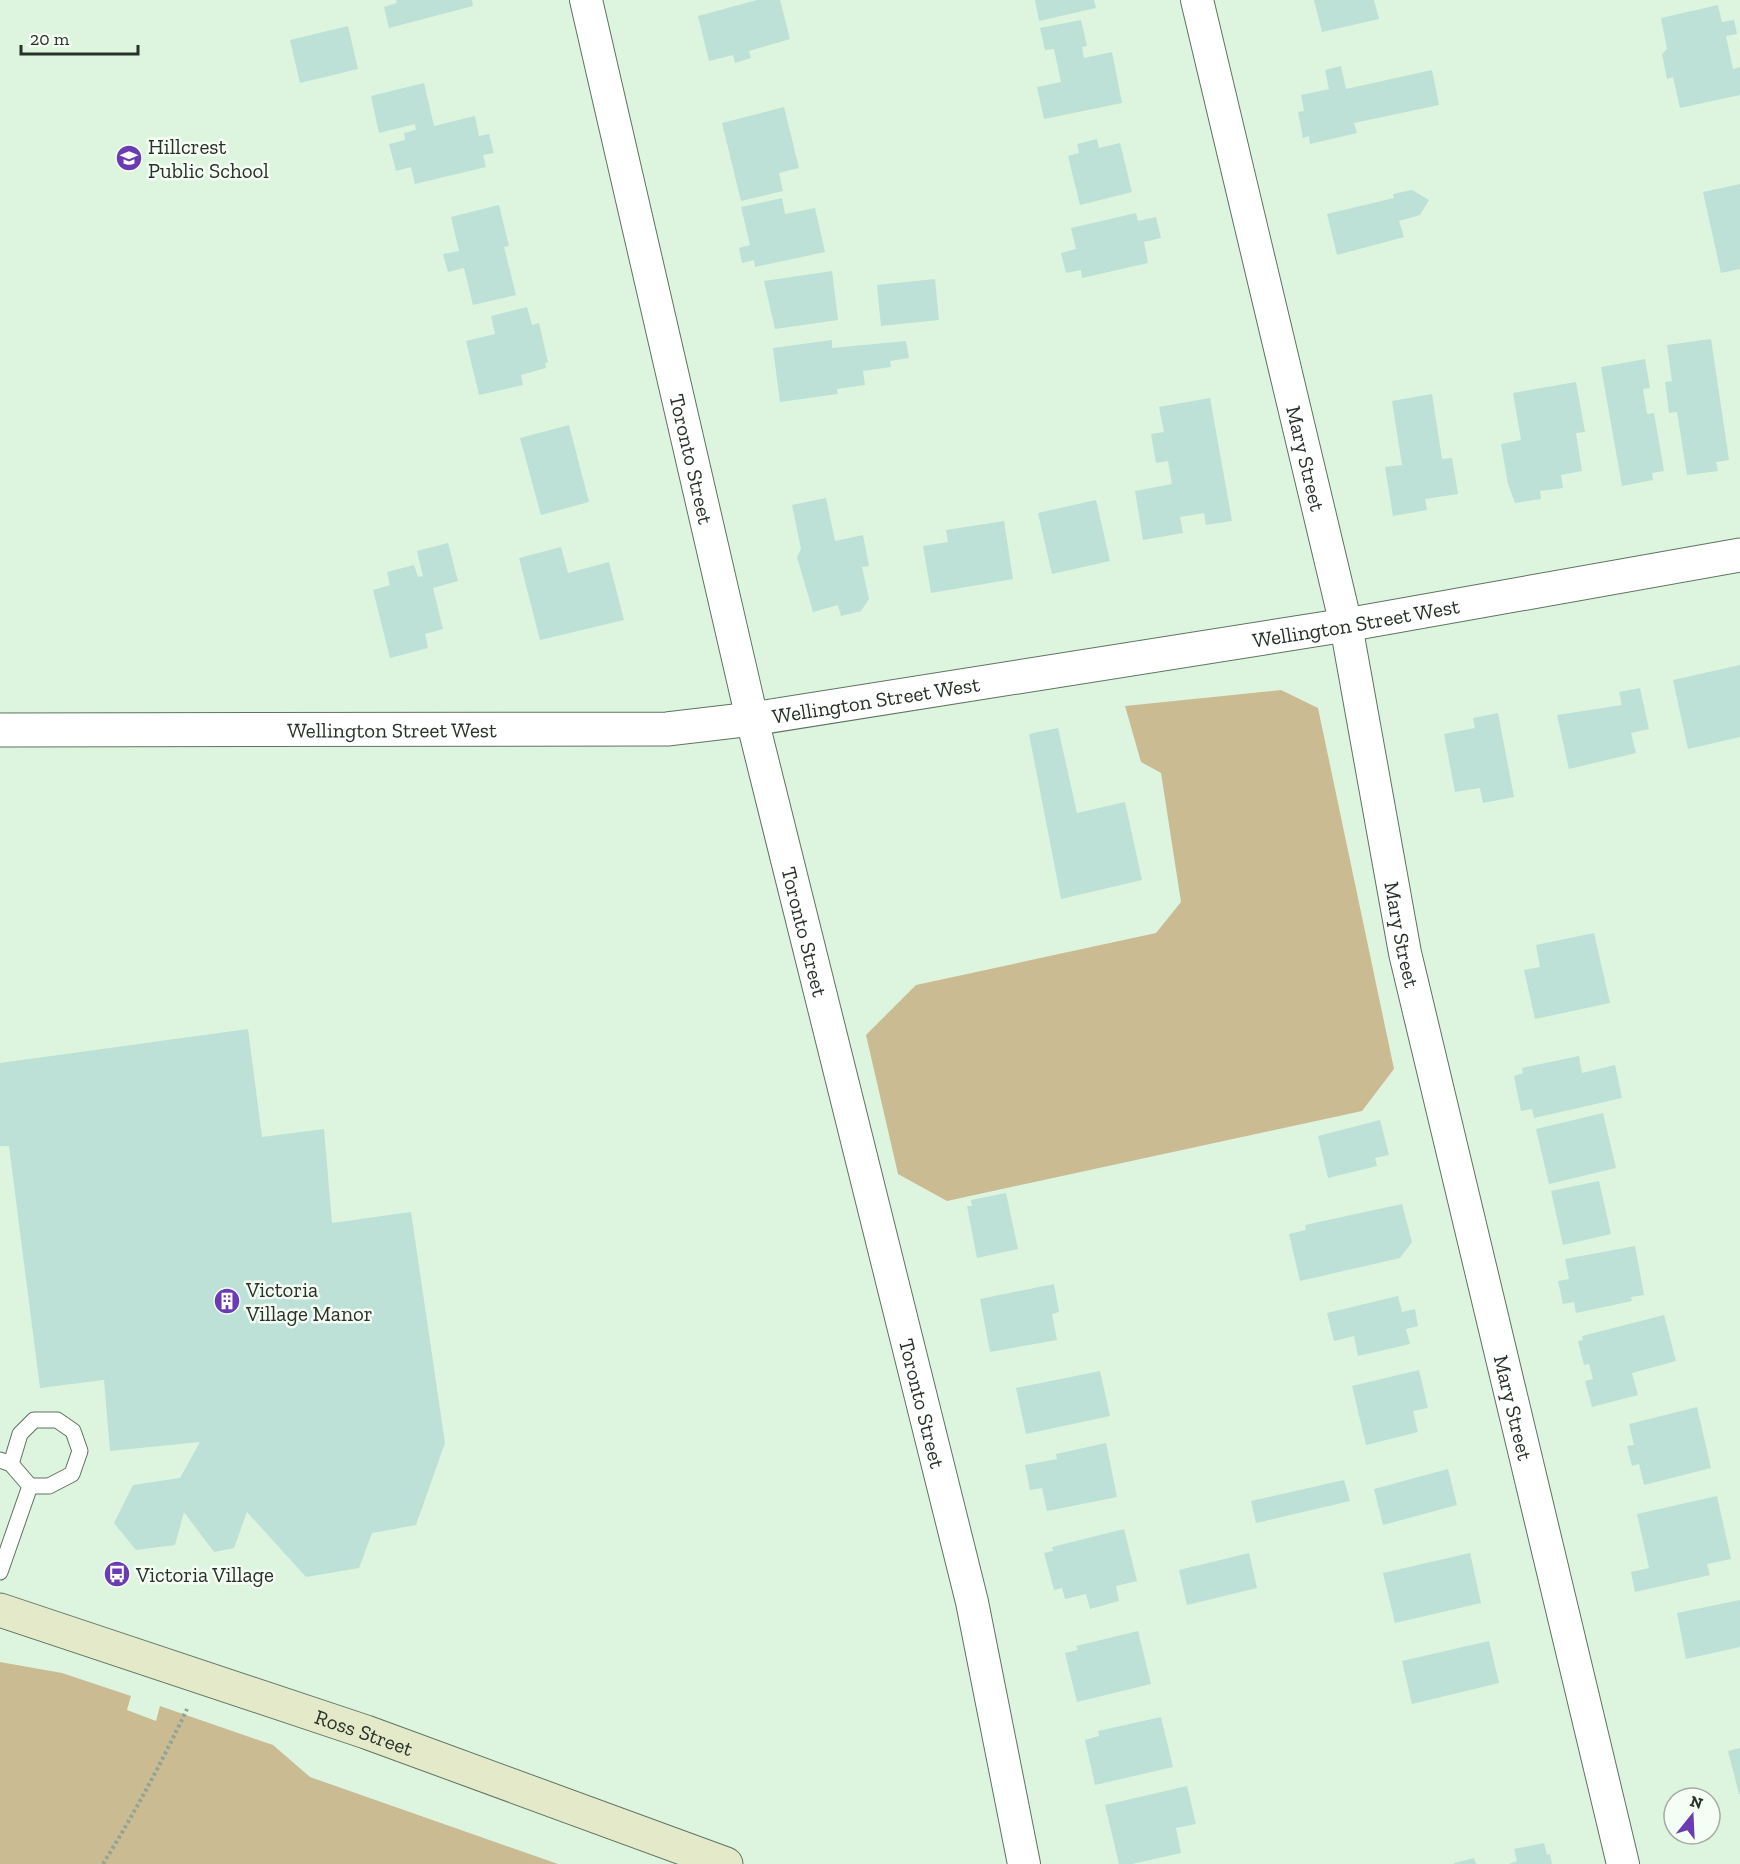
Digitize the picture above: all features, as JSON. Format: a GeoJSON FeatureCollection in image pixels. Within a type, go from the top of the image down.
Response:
{"type":"FeatureCollection","features":[{"type":"Feature","properties":{"kind":"main road","name":"Ross Street"},"geometry":{"type":"LineString","coordinates":[[0,1610],[366,1732],[726,1864]]}},
{"type":"Feature","properties":{"kind":"street","name":"Toronto Street"},"geometry":{"type":"LineString","coordinates":[[586,0],[752,719],[972,1602],[1024,1864]]}},
{"type":"Feature","properties":{"kind":"street","name":"Mary Street"},"geometry":{"type":"LineString","coordinates":[[1197,0],[1346,625],[1405,953],[1623,1864]]}},
{"type":"Feature","properties":{"kind":"street","name":"Wellington Street West"},"geometry":{"type":"LineString","coordinates":[[0,730],[667,729],[752,719],[1346,625],[1740,555]]}},
{"type":"Feature","properties":{"kind":"lane"},"geometry":{"type":"LineString","coordinates":[[34,1420],[57,1420],[73,1431],[80,1451],[72,1474],[49,1486],[30,1486],[5,1462],[20,1434],[34,1420]]}},
{"type":"Feature","properties":{"kind":"lane"},"geometry":{"type":"LineString","coordinates":[[0,1572],[30,1486]]}},
{"type":"Feature","properties":{"kind":"path"},"geometry":{"type":"LineString","coordinates":[[103,1864],[173,1739],[187,1708]]}},
{"type":"Feature","properties":{"kind":"shaded area"},"geometry":{"type":"Polygon","coordinates":[[[1281,690],[1318,708],[1394,1069],[1362,1111],[947,1201],[898,1174],[866,1035],[916,985],[1156,933],[1181,902],[1161,773],[1141,762],[1125,706],[1281,690]]]}},
{"type":"Feature","properties":{"kind":"shaded area"},"geometry":{"type":"Polygon","coordinates":[[[0,1662],[62,1673],[131,1696],[127,1710],[156,1721],[160,1706],[273,1745],[310,1777],[558,1864],[0,1864],[0,1662]]]}},
{"type":"Feature","properties":{"kind":"building"},"geometry":{"type":"Polygon","coordinates":[[[396,0],[472,0],[473,6],[389,28],[384,7],[397,3],[396,0]]]}},
{"type":"Feature","properties":{"kind":"building"},"geometry":{"type":"Polygon","coordinates":[[[757,0],[780,0],[790,39],[749,51],[751,58],[735,63],[733,55],[709,61],[698,16],[757,0]]]}},
{"type":"Feature","properties":{"kind":"building"},"geometry":{"type":"Polygon","coordinates":[[[1035,0],[1094,0],[1096,8],[1039,21],[1035,0]]]}},
{"type":"Feature","properties":{"kind":"building"},"geometry":{"type":"Polygon","coordinates":[[[1314,0],[1374,0],[1379,19],[1322,32],[1314,0]]]}},
{"type":"Feature","properties":{"kind":"building"},"geometry":{"type":"Polygon","coordinates":[[[1718,5],[1722,22],[1734,20],[1737,34],[1726,36],[1733,69],[1740,67],[1740,95],[1680,108],[1673,77],[1667,79],[1662,54],[1667,49],[1661,18],[1718,5]]]}},
{"type":"Feature","properties":{"kind":"building"},"geometry":{"type":"Polygon","coordinates":[[[1081,20],[1087,46],[1082,47],[1084,58],[1112,52],[1122,103],[1044,119],[1037,87],[1061,82],[1054,49],[1045,50],[1040,28],[1081,20]]]}},
{"type":"Feature","properties":{"kind":"building"},"geometry":{"type":"Polygon","coordinates":[[[348,26],[358,69],[300,83],[290,40],[348,26]]]}},
{"type":"Feature","properties":{"kind":"building"},"geometry":{"type":"Polygon","coordinates":[[[1341,66],[1346,89],[1432,70],[1439,105],[1354,123],[1357,133],[1310,144],[1309,136],[1303,138],[1298,112],[1304,111],[1301,95],[1329,89],[1325,70],[1341,66]]]}},
{"type":"Feature","properties":{"kind":"building"},"geometry":{"type":"Polygon","coordinates":[[[424,83],[434,126],[475,116],[479,136],[489,134],[494,153],[483,155],[486,167],[415,184],[411,167],[396,171],[389,144],[405,140],[404,133],[416,130],[415,124],[379,133],[371,96],[424,83]]]}},
{"type":"Feature","properties":{"kind":"building"},"geometry":{"type":"Polygon","coordinates":[[[784,107],[799,168],[779,173],[783,191],[741,201],[722,123],[784,107]]]}},
{"type":"Feature","properties":{"kind":"building"},"geometry":{"type":"Polygon","coordinates":[[[1097,139],[1099,148],[1120,143],[1132,192],[1080,205],[1068,156],[1079,153],[1077,144],[1097,139]]]}},
{"type":"Feature","properties":{"kind":"building"},"geometry":{"type":"Polygon","coordinates":[[[1740,184],[1740,269],[1721,273],[1703,192],[1740,184]]]}},
{"type":"Feature","properties":{"kind":"building"},"geometry":{"type":"Polygon","coordinates":[[[1412,190],[1429,200],[1420,215],[1399,221],[1404,237],[1337,255],[1327,214],[1394,198],[1393,194],[1412,190]]]}},
{"type":"Feature","properties":{"kind":"building"},"geometry":{"type":"Polygon","coordinates":[[[782,198],[785,214],[815,208],[825,252],[755,267],[754,260],[742,263],[739,248],[750,245],[741,207],[782,198]]]}},
{"type":"Feature","properties":{"kind":"building"},"geometry":{"type":"Polygon","coordinates":[[[499,205],[509,246],[504,247],[516,295],[473,305],[464,268],[448,272],[443,254],[459,251],[451,217],[499,205]]]}},
{"type":"Feature","properties":{"kind":"building"},"geometry":{"type":"Polygon","coordinates":[[[1136,213],[1138,221],[1156,217],[1161,238],[1144,242],[1148,263],[1082,278],[1081,270],[1066,273],[1061,253],[1076,249],[1071,228],[1136,213]]]}},
{"type":"Feature","properties":{"kind":"building"},"geometry":{"type":"Polygon","coordinates":[[[832,271],[838,320],[775,329],[764,281],[832,271]]]}},
{"type":"Feature","properties":{"kind":"building"},"geometry":{"type":"Polygon","coordinates":[[[935,279],[939,320],[881,326],[877,285],[935,279]]]}},
{"type":"Feature","properties":{"kind":"building"},"geometry":{"type":"Polygon","coordinates":[[[527,307],[532,325],[539,323],[548,362],[545,363],[546,368],[521,375],[523,385],[479,395],[466,341],[495,334],[491,316],[527,307]]]}},
{"type":"Feature","properties":{"kind":"building"},"geometry":{"type":"Polygon","coordinates":[[[1711,339],[1729,460],[1716,462],[1718,471],[1687,475],[1677,412],[1669,413],[1665,382],[1672,381],[1667,345],[1711,339]]]}},
{"type":"Feature","properties":{"kind":"building"},"geometry":{"type":"Polygon","coordinates":[[[832,340],[832,348],[906,341],[909,358],[890,361],[891,367],[863,371],[865,385],[837,389],[838,394],[780,402],[773,348],[832,340]]]}},
{"type":"Feature","properties":{"kind":"building"},"geometry":{"type":"Polygon","coordinates":[[[1645,359],[1650,388],[1643,389],[1647,414],[1654,413],[1664,471],[1652,473],[1653,480],[1622,486],[1601,367],[1645,359]]]}},
{"type":"Feature","properties":{"kind":"building"},"geometry":{"type":"Polygon","coordinates":[[[1576,382],[1585,432],[1576,433],[1582,471],[1561,475],[1563,488],[1540,491],[1541,499],[1515,503],[1508,484],[1501,444],[1521,440],[1513,393],[1576,382]]]}},
{"type":"Feature","properties":{"kind":"building"},"geometry":{"type":"Polygon","coordinates":[[[1432,394],[1442,459],[1452,458],[1458,494],[1425,499],[1427,510],[1393,516],[1385,467],[1402,465],[1392,401],[1432,394]]]}},
{"type":"Feature","properties":{"kind":"building"},"geometry":{"type":"Polygon","coordinates":[[[1210,398],[1232,521],[1206,525],[1204,513],[1180,517],[1183,533],[1143,540],[1135,491],[1172,484],[1168,461],[1156,463],[1151,434],[1164,432],[1159,407],[1210,398]]]}},
{"type":"Feature","properties":{"kind":"building"},"geometry":{"type":"Polygon","coordinates":[[[569,425],[589,502],[541,515],[520,438],[569,425]]]}},
{"type":"Feature","properties":{"kind":"building"},"geometry":{"type":"Polygon","coordinates":[[[826,498],[835,541],[863,535],[869,566],[862,567],[869,599],[861,611],[841,616],[838,605],[813,612],[797,557],[801,549],[792,505],[826,498]]]}},
{"type":"Feature","properties":{"kind":"building"},"geometry":{"type":"Polygon","coordinates":[[[1096,500],[1110,561],[1052,574],[1038,513],[1096,500]]]}},
{"type":"Feature","properties":{"kind":"building"},"geometry":{"type":"Polygon","coordinates":[[[1004,521],[1013,579],[931,593],[923,546],[948,542],[946,530],[1004,521]]]}},
{"type":"Feature","properties":{"kind":"building"},"geometry":{"type":"Polygon","coordinates":[[[448,543],[458,581],[433,588],[443,629],[425,634],[428,648],[390,658],[373,590],[390,585],[387,572],[414,565],[418,577],[423,576],[417,551],[448,543]]]}},
{"type":"Feature","properties":{"kind":"building"},"geometry":{"type":"Polygon","coordinates":[[[561,547],[568,573],[609,562],[624,620],[540,640],[519,558],[561,547]]]}},
{"type":"Feature","properties":{"kind":"building"},"geometry":{"type":"Polygon","coordinates":[[[1740,665],[1740,737],[1688,749],[1673,680],[1740,665]]]}},
{"type":"Feature","properties":{"kind":"building"},"geometry":{"type":"Polygon","coordinates":[[[1640,688],[1649,729],[1631,733],[1636,753],[1569,769],[1557,715],[1622,705],[1619,692],[1640,688]]]}},
{"type":"Feature","properties":{"kind":"building"},"geometry":{"type":"Polygon","coordinates":[[[1498,713],[1514,797],[1483,803],[1480,788],[1455,792],[1444,734],[1475,728],[1473,718],[1498,713]]]}},
{"type":"Feature","properties":{"kind":"building"},"geometry":{"type":"Polygon","coordinates":[[[1058,728],[1077,813],[1125,802],[1142,880],[1061,899],[1029,734],[1058,728]]]}},
{"type":"Feature","properties":{"kind":"building"},"geometry":{"type":"Polygon","coordinates":[[[1594,933],[1610,1003],[1535,1019],[1524,970],[1540,967],[1536,945],[1594,933]]]}},
{"type":"Feature","properties":{"kind":"building","name":"Victoria Village Manor"},"geometry":{"type":"Polygon","coordinates":[[[248,1029],[262,1137],[324,1129],[332,1223],[411,1212],[445,1443],[416,1525],[372,1533],[359,1568],[306,1577],[247,1512],[234,1548],[214,1552],[184,1512],[175,1545],[136,1550],[114,1523],[133,1485],[180,1478],[200,1442],[110,1451],[104,1380],[40,1388],[9,1146],[0,1146],[0,1063],[248,1029]]]}},
{"type":"Feature","properties":{"kind":"building"},"geometry":{"type":"Polygon","coordinates":[[[1579,1056],[1582,1073],[1615,1065],[1622,1098],[1534,1118],[1532,1109],[1521,1111],[1514,1076],[1523,1073],[1522,1068],[1579,1056]]]}},
{"type":"Feature","properties":{"kind":"building"},"geometry":{"type":"Polygon","coordinates":[[[1603,1113],[1616,1168],[1549,1184],[1536,1129],[1603,1113]]]}},
{"type":"Feature","properties":{"kind":"building"},"geometry":{"type":"Polygon","coordinates":[[[1380,1120],[1389,1155],[1375,1158],[1377,1166],[1328,1178],[1318,1136],[1380,1120]]]}},
{"type":"Feature","properties":{"kind":"building"},"geometry":{"type":"Polygon","coordinates":[[[1599,1181],[1611,1234],[1563,1245],[1551,1191],[1599,1181]]]}},
{"type":"Feature","properties":{"kind":"building"},"geometry":{"type":"Polygon","coordinates":[[[1006,1193],[1018,1249],[977,1258],[967,1206],[972,1206],[971,1200],[1006,1193]]]}},
{"type":"Feature","properties":{"kind":"building"},"geometry":{"type":"Polygon","coordinates":[[[1402,1204],[1412,1242],[1400,1258],[1300,1281],[1289,1234],[1306,1230],[1305,1225],[1402,1204]]]}},
{"type":"Feature","properties":{"kind":"building"},"geometry":{"type":"Polygon","coordinates":[[[1635,1246],[1644,1295],[1631,1297],[1632,1301],[1576,1313],[1574,1302],[1563,1304],[1558,1281],[1569,1279],[1565,1259],[1635,1246]]]}},
{"type":"Feature","properties":{"kind":"building"},"geometry":{"type":"Polygon","coordinates":[[[1054,1284],[1059,1312],[1052,1314],[1057,1340],[990,1352],[980,1299],[1054,1284]]]}},
{"type":"Feature","properties":{"kind":"building"},"geometry":{"type":"Polygon","coordinates":[[[1398,1296],[1402,1312],[1415,1309],[1418,1326],[1406,1329],[1410,1344],[1358,1356],[1354,1336],[1334,1341],[1327,1313],[1398,1296]]]}},
{"type":"Feature","properties":{"kind":"building"},"geometry":{"type":"Polygon","coordinates":[[[1664,1315],[1676,1361],[1632,1373],[1638,1395],[1592,1407],[1585,1381],[1593,1379],[1589,1364],[1584,1365],[1578,1341],[1583,1340],[1582,1336],[1664,1315]]]}},
{"type":"Feature","properties":{"kind":"building"},"geometry":{"type":"Polygon","coordinates":[[[1419,1370],[1428,1408],[1413,1411],[1418,1432],[1366,1445],[1352,1386],[1419,1370]]]}},
{"type":"Feature","properties":{"kind":"building"},"geometry":{"type":"Polygon","coordinates":[[[1100,1371],[1110,1416],[1026,1434],[1016,1388],[1100,1371]]]}},
{"type":"Feature","properties":{"kind":"building"},"geometry":{"type":"Polygon","coordinates":[[[1697,1407],[1711,1468],[1644,1485],[1639,1464],[1632,1466],[1627,1446],[1634,1445],[1629,1424],[1697,1407]]]}},
{"type":"Feature","properties":{"kind":"building"},"geometry":{"type":"Polygon","coordinates":[[[1106,1443],[1117,1497],[1047,1511],[1042,1488],[1030,1490],[1025,1465],[1057,1459],[1056,1454],[1106,1443]]]}},
{"type":"Feature","properties":{"kind":"building"},"geometry":{"type":"Polygon","coordinates":[[[1448,1469],[1457,1505],[1383,1525],[1374,1489],[1448,1469]]]}},
{"type":"Feature","properties":{"kind":"building"},"geometry":{"type":"Polygon","coordinates":[[[1344,1480],[1350,1501],[1256,1523],[1251,1501],[1344,1480]]]}},
{"type":"Feature","properties":{"kind":"building"},"geometry":{"type":"Polygon","coordinates":[[[1717,1496],[1731,1559],[1707,1564],[1710,1575],[1635,1592],[1631,1572],[1649,1568],[1637,1514],[1717,1496]]]}},
{"type":"Feature","properties":{"kind":"building"},"geometry":{"type":"Polygon","coordinates":[[[1124,1529],[1137,1581],[1116,1586],[1119,1601],[1090,1609],[1086,1594],[1065,1599],[1062,1588],[1054,1590],[1044,1553],[1053,1551],[1052,1547],[1124,1529]]]}},
{"type":"Feature","properties":{"kind":"building"},"geometry":{"type":"Polygon","coordinates":[[[1249,1553],[1257,1588],[1187,1605],[1179,1570],[1249,1553]]]}},
{"type":"Feature","properties":{"kind":"building"},"geometry":{"type":"Polygon","coordinates":[[[1470,1553],[1481,1603],[1395,1623],[1383,1573],[1470,1553]]]}},
{"type":"Feature","properties":{"kind":"building"},"geometry":{"type":"Polygon","coordinates":[[[1740,1600],[1740,1647],[1686,1659],[1677,1613],[1740,1600]]]}},
{"type":"Feature","properties":{"kind":"building"},"geometry":{"type":"Polygon","coordinates":[[[1138,1631],[1151,1684],[1077,1702],[1065,1653],[1078,1650],[1076,1646],[1138,1631]]]}},
{"type":"Feature","properties":{"kind":"building"},"geometry":{"type":"Polygon","coordinates":[[[1489,1641],[1499,1683],[1412,1704],[1402,1661],[1489,1641]]]}},
{"type":"Feature","properties":{"kind":"building"},"geometry":{"type":"Polygon","coordinates":[[[1161,1717],[1173,1767],[1095,1785],[1085,1740],[1099,1736],[1098,1731],[1161,1717]]]}},
{"type":"Feature","properties":{"kind":"building"},"geometry":{"type":"Polygon","coordinates":[[[1740,1748],[1740,1794],[1739,1794],[1728,1751],[1740,1748]]]}},
{"type":"Feature","properties":{"kind":"building"},"geometry":{"type":"Polygon","coordinates":[[[1187,1786],[1196,1824],[1176,1828],[1181,1853],[1132,1864],[1119,1864],[1105,1805],[1187,1786]]]}},
{"type":"Feature","properties":{"kind":"building"},"geometry":{"type":"Polygon","coordinates":[[[1544,1843],[1552,1864],[1509,1864],[1517,1861],[1514,1849],[1544,1843]]]}},
{"type":"Feature","properties":{"kind":"building"},"geometry":{"type":"Polygon","coordinates":[[[1474,1858],[1476,1864],[1454,1864],[1454,1863],[1474,1858]]]}},
{"type":"Feature","properties":{"kind":"place","name":"Hillcrest Public School"},"geometry":{"type":"Point","coordinates":[129,158]}},
{"type":"Feature","properties":{"kind":"place","name":"Victoria Village Manor"},"geometry":{"type":"Point","coordinates":[227,1301]}},
{"type":"Feature","properties":{"kind":"place","name":"Victoria Village"},"geometry":{"type":"Point","coordinates":[117,1574]}}]}
